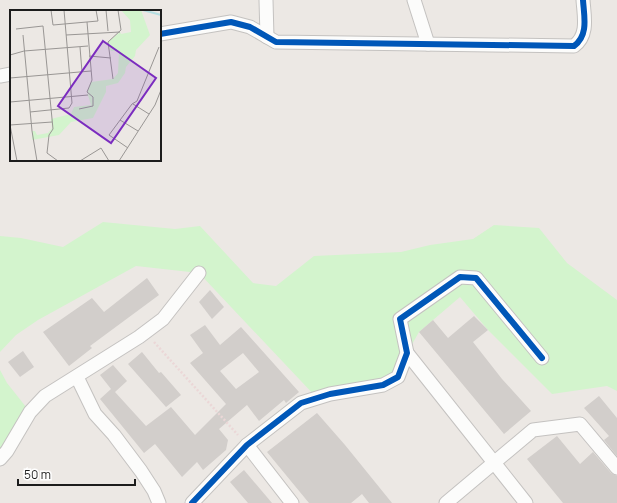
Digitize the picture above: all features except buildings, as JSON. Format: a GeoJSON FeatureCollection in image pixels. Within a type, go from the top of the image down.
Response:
{"type":"FeatureCollection","features":[{"type":"Feature","properties":{"kind":"street"},"geometry":{"type":"LineString","coordinates":[[266,0],[267,37]]}},
{"type":"Feature","properties":{"kind":"street"},"geometry":{"type":"LineString","coordinates":[[414,0],[428,44]]}},
{"type":"Feature","properties":{"kind":"street"},"geometry":{"type":"LineString","coordinates":[[161,34],[231,22],[250,27],[276,42],[574,46],[580,41],[585,31],[583,0]]}},
{"type":"Feature","properties":{"kind":"street"},"geometry":{"type":"LineString","coordinates":[[0,76],[10,74]]}},
{"type":"Feature","properties":{"kind":"street"},"geometry":{"type":"LineString","coordinates":[[0,459],[7,452],[30,412],[45,396],[77,377],[163,319],[199,273]]}},
{"type":"Feature","properties":{"kind":"street"},"geometry":{"type":"LineString","coordinates":[[526,503],[407,353],[400,319],[460,277],[476,278],[542,358]]}},
{"type":"Feature","properties":{"kind":"street"},"geometry":{"type":"LineString","coordinates":[[192,503],[247,445],[301,403],[330,394],[383,385],[398,377],[407,353]]}},
{"type":"Feature","properties":{"kind":"street"},"geometry":{"type":"LineString","coordinates":[[77,377],[95,414],[114,435],[141,471],[154,491],[159,503]]}},
{"type":"Feature","properties":{"kind":"street"},"geometry":{"type":"LineString","coordinates":[[446,503],[533,430],[580,424],[617,468]]}},
{"type":"Feature","properties":{"kind":"street"},"geometry":{"type":"LineString","coordinates":[[247,445],[292,503]]}},
{"type":"Feature","properties":{"kind":"path"},"geometry":{"type":"LineString","coordinates":[[145,332],[247,445]]}},
{"type":"Feature","properties":{"kind":"green space"},"geometry":{"type":"Polygon","coordinates":[[[103,222],[175,229],[200,226],[253,283],[276,286],[314,256],[401,252],[430,245],[473,239],[494,225],[539,228],[567,263],[617,300],[617,391],[607,386],[552,394],[488,330],[460,297],[419,332],[407,353],[398,377],[317,398],[199,273],[136,266],[38,320],[16,335],[0,352],[0,236],[21,238],[63,247],[103,222]]]}},
{"type":"Feature","properties":{"kind":"green space"},"geometry":{"type":"Polygon","coordinates":[[[0,370],[7,383],[30,412],[0,459],[0,370]]]}},
{"type":"Feature","properties":{"kind":"cycle path"},"geometry":{"type":"LineString","coordinates":[[161,34],[231,22],[250,27],[276,42],[574,46],[579,42],[584,31],[585,19],[583,0]]}},
{"type":"Feature","properties":{"kind":"cycle path"},"geometry":{"type":"LineString","coordinates":[[192,503],[247,445],[301,403],[330,394],[383,385],[398,377],[407,353],[400,319],[460,277],[476,278],[542,358]]}}]}
